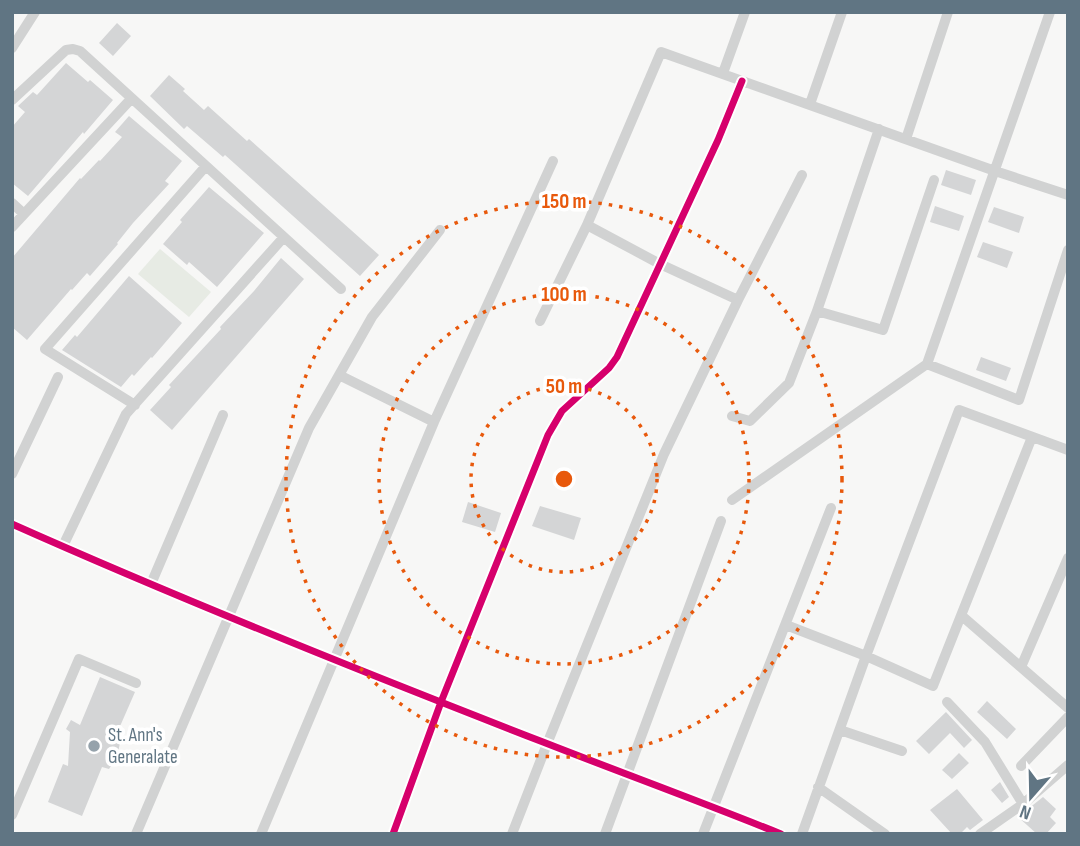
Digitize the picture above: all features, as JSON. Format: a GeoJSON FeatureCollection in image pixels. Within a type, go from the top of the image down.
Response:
{"type":"FeatureCollection","features":[{"type":"Feature","properties":{"kind":"street"},"geometry":{"type":"LineString","coordinates":[[12,48],[35,12]]}},
{"type":"Feature","properties":{"kind":"street"},"geometry":{"type":"LineString","coordinates":[[723,73],[745,12]]}},
{"type":"Feature","properties":{"kind":"street"},"geometry":{"type":"LineString","coordinates":[[810,104],[842,12]]}},
{"type":"Feature","properties":{"kind":"street"},"geometry":{"type":"LineString","coordinates":[[906,139],[948,12]]}},
{"type":"Feature","properties":{"kind":"street"},"geometry":{"type":"LineString","coordinates":[[732,500],[927,364],[1049,12]]}},
{"type":"Feature","properties":{"kind":"street"},"geometry":{"type":"LineString","coordinates":[[12,100],[66,50],[80,51],[341,289]]}},
{"type":"Feature","properties":{"kind":"street"},"geometry":{"type":"LineString","coordinates":[[540,321],[587,225],[661,52],[1068,195]]}},
{"type":"Feature","properties":{"kind":"street"},"geometry":{"type":"LineString","coordinates":[[393,834],[442,702],[548,435],[562,411],[609,368],[617,357],[718,140],[742,80]]}},
{"type":"Feature","properties":{"kind":"street"},"geometry":{"type":"LineString","coordinates":[[12,228],[131,99]]}},
{"type":"Feature","properties":{"kind":"street"},"geometry":{"type":"LineString","coordinates":[[732,416],[750,421],[789,383],[817,311],[879,129]]}},
{"type":"Feature","properties":{"kind":"street"},"geometry":{"type":"LineString","coordinates":[[261,834],[433,422],[553,161]]}},
{"type":"Feature","properties":{"kind":"street"},"geometry":{"type":"LineString","coordinates":[[135,405],[45,349],[206,166]]}},
{"type":"Feature","properties":{"kind":"street"},"geometry":{"type":"LineString","coordinates":[[512,834],[664,454],[802,175]]}},
{"type":"Feature","properties":{"kind":"street"},"geometry":{"type":"LineString","coordinates":[[817,311],[883,330],[934,180]]}},
{"type":"Feature","properties":{"kind":"street"},"geometry":{"type":"LineString","coordinates":[[12,203],[24,214]]}},
{"type":"Feature","properties":{"kind":"street"},"geometry":{"type":"LineString","coordinates":[[587,225],[660,264],[738,300]]}},
{"type":"Feature","properties":{"kind":"street"},"geometry":{"type":"LineString","coordinates":[[136,834],[309,428],[372,317],[440,230]]}},
{"type":"Feature","properties":{"kind":"street"},"geometry":{"type":"LineString","coordinates":[[63,547],[123,421],[284,237]]}},
{"type":"Feature","properties":{"kind":"street"},"geometry":{"type":"LineString","coordinates":[[927,364],[1019,400],[1068,250]]}},
{"type":"Feature","properties":{"kind":"street"},"geometry":{"type":"LineString","coordinates":[[340,375],[433,422]]}},
{"type":"Feature","properties":{"kind":"street"},"geometry":{"type":"LineString","coordinates":[[12,474],[58,377]]}},
{"type":"Feature","properties":{"kind":"street"},"geometry":{"type":"LineString","coordinates":[[802,834],[959,410],[1068,450]]}},
{"type":"Feature","properties":{"kind":"street"},"geometry":{"type":"LineString","coordinates":[[151,584],[223,415]]}},
{"type":"Feature","properties":{"kind":"street"},"geometry":{"type":"LineString","coordinates":[[786,625],[933,686],[1032,437]]}},
{"type":"Feature","properties":{"kind":"street"},"geometry":{"type":"LineString","coordinates":[[703,834],[831,508]]}},
{"type":"Feature","properties":{"kind":"street"},"geometry":{"type":"LineString","coordinates":[[605,834],[721,522]]}},
{"type":"Feature","properties":{"kind":"street"},"geometry":{"type":"LineString","coordinates":[[12,524],[335,659],[781,834]]}},
{"type":"Feature","properties":{"kind":"street"},"geometry":{"type":"LineString","coordinates":[[1021,667],[1068,558]]}},
{"type":"Feature","properties":{"kind":"street"},"geometry":{"type":"LineString","coordinates":[[962,616],[1068,708]]}},
{"type":"Feature","properties":{"kind":"street"},"geometry":{"type":"LineString","coordinates":[[12,815],[79,659],[136,683]]}},
{"type":"Feature","properties":{"kind":"street"},"geometry":{"type":"LineString","coordinates":[[947,702],[985,742],[1023,804]]}},
{"type":"Feature","properties":{"kind":"street"},"geometry":{"type":"LineString","coordinates":[[1021,766],[1068,717]]}},
{"type":"Feature","properties":{"kind":"street"},"geometry":{"type":"LineString","coordinates":[[840,730],[902,751]]}},
{"type":"Feature","properties":{"kind":"street"},"geometry":{"type":"LineString","coordinates":[[979,834],[1023,804],[1068,765]]}},
{"type":"Feature","properties":{"kind":"street"},"geometry":{"type":"LineString","coordinates":[[818,787],[885,834]]}},
{"type":"Feature","properties":{"kind":"street"},"geometry":{"type":"LineString","coordinates":[[990,826],[1001,834]]}},
{"type":"Feature","properties":{"kind":"shaded area"},"geometry":{"type":"Polygon","coordinates":[[[160,249],[211,292],[189,317],[138,274],[160,249]]]}},
{"type":"Feature","properties":{"kind":"building"},"geometry":{"type":"Polygon","coordinates":[[[117,23],[131,36],[113,56],[99,43],[117,23]]]}},
{"type":"Feature","properties":{"kind":"building"},"geometry":{"type":"Polygon","coordinates":[[[66,63],[113,100],[28,196],[12,183],[12,127],[25,112],[18,106],[33,92],[37,95],[66,63]]]}},
{"type":"Feature","properties":{"kind":"building"},"geometry":{"type":"Polygon","coordinates":[[[169,75],[204,110],[208,106],[247,141],[249,139],[379,255],[360,276],[225,155],[223,157],[187,126],[184,129],[150,96],[169,75]]]}},
{"type":"Feature","properties":{"kind":"building"},"geometry":{"type":"Polygon","coordinates":[[[129,116],[182,161],[165,181],[169,184],[133,223],[118,244],[90,276],[87,273],[71,289],[27,340],[12,327],[12,258],[80,178],[122,137],[115,132],[129,116]]]}},
{"type":"Feature","properties":{"kind":"building"},"geometry":{"type":"Polygon","coordinates":[[[946,170],[976,180],[971,195],[941,185],[946,170]]]}},
{"type":"Feature","properties":{"kind":"building"},"geometry":{"type":"Polygon","coordinates":[[[209,187],[264,233],[217,287],[189,262],[187,265],[163,244],[209,187]]]}},
{"type":"Feature","properties":{"kind":"building"},"geometry":{"type":"Polygon","coordinates":[[[935,206],[964,216],[959,231],[930,222],[935,206]]]}},
{"type":"Feature","properties":{"kind":"building"},"geometry":{"type":"Polygon","coordinates":[[[994,207],[1024,217],[1019,233],[988,222],[994,207]]]}},
{"type":"Feature","properties":{"kind":"building"},"geometry":{"type":"Polygon","coordinates":[[[983,242],[1013,252],[1007,268],[977,257],[983,242]]]}},
{"type":"Feature","properties":{"kind":"building"},"geometry":{"type":"Polygon","coordinates":[[[281,258],[304,279],[172,430],[150,410],[281,258]]]}},
{"type":"Feature","properties":{"kind":"building"},"geometry":{"type":"Polygon","coordinates":[[[129,276],[182,323],[152,358],[121,387],[62,350],[75,335],[77,337],[129,276]]]}},
{"type":"Feature","properties":{"kind":"building"},"geometry":{"type":"Polygon","coordinates":[[[981,357],[1011,368],[1006,381],[976,370],[981,357]]]}},
{"type":"Feature","properties":{"kind":"building"},"geometry":{"type":"Polygon","coordinates":[[[468,502],[501,513],[495,532],[462,522],[468,502]]]}},
{"type":"Feature","properties":{"kind":"building"},"geometry":{"type":"Polygon","coordinates":[[[540,506],[581,518],[574,540],[532,526],[540,506]]]}},
{"type":"Feature","properties":{"kind":"building","name":"St. Ann's Generalate"},"geometry":{"type":"Polygon","coordinates":[[[100,677],[135,692],[114,740],[120,743],[117,757],[109,769],[102,767],[82,816],[48,802],[63,764],[68,766],[70,732],[66,729],[71,720],[80,725],[100,677]]]}},
{"type":"Feature","properties":{"kind":"building"},"geometry":{"type":"Polygon","coordinates":[[[987,701],[1016,729],[1007,739],[977,712],[987,701]]]}},
{"type":"Feature","properties":{"kind":"building"},"geometry":{"type":"Polygon","coordinates":[[[946,712],[972,740],[964,748],[950,733],[929,754],[916,741],[946,712]]]}},
{"type":"Feature","properties":{"kind":"building"},"geometry":{"type":"Polygon","coordinates":[[[959,753],[969,763],[952,779],[942,770],[959,753]]]}},
{"type":"Feature","properties":{"kind":"building"},"geometry":{"type":"Polygon","coordinates":[[[1000,782],[1009,797],[1002,803],[991,790],[1000,782]]]}},
{"type":"Feature","properties":{"kind":"building"},"geometry":{"type":"Polygon","coordinates":[[[957,789],[983,820],[970,830],[967,827],[960,834],[952,834],[930,810],[957,789]]]}},
{"type":"Feature","properties":{"kind":"building"},"geometry":{"type":"Polygon","coordinates":[[[1043,797],[1056,809],[1050,817],[1056,823],[1046,834],[1037,834],[1018,817],[1043,797]]]}},
{"type":"Feature","properties":{"kind":"cycle path"},"geometry":{"type":"LineString","coordinates":[[393,834],[441,702],[548,435],[562,411],[609,368],[617,357],[718,140],[742,81]]}},
{"type":"Feature","properties":{"kind":"cycle path"},"geometry":{"type":"LineString","coordinates":[[12,524],[343,663],[781,834]]}},
{"type":"Feature","properties":{"kind":"place","name":"St. Ann's Generalate"},"geometry":{"type":"Point","coordinates":[94,746]}}]}
